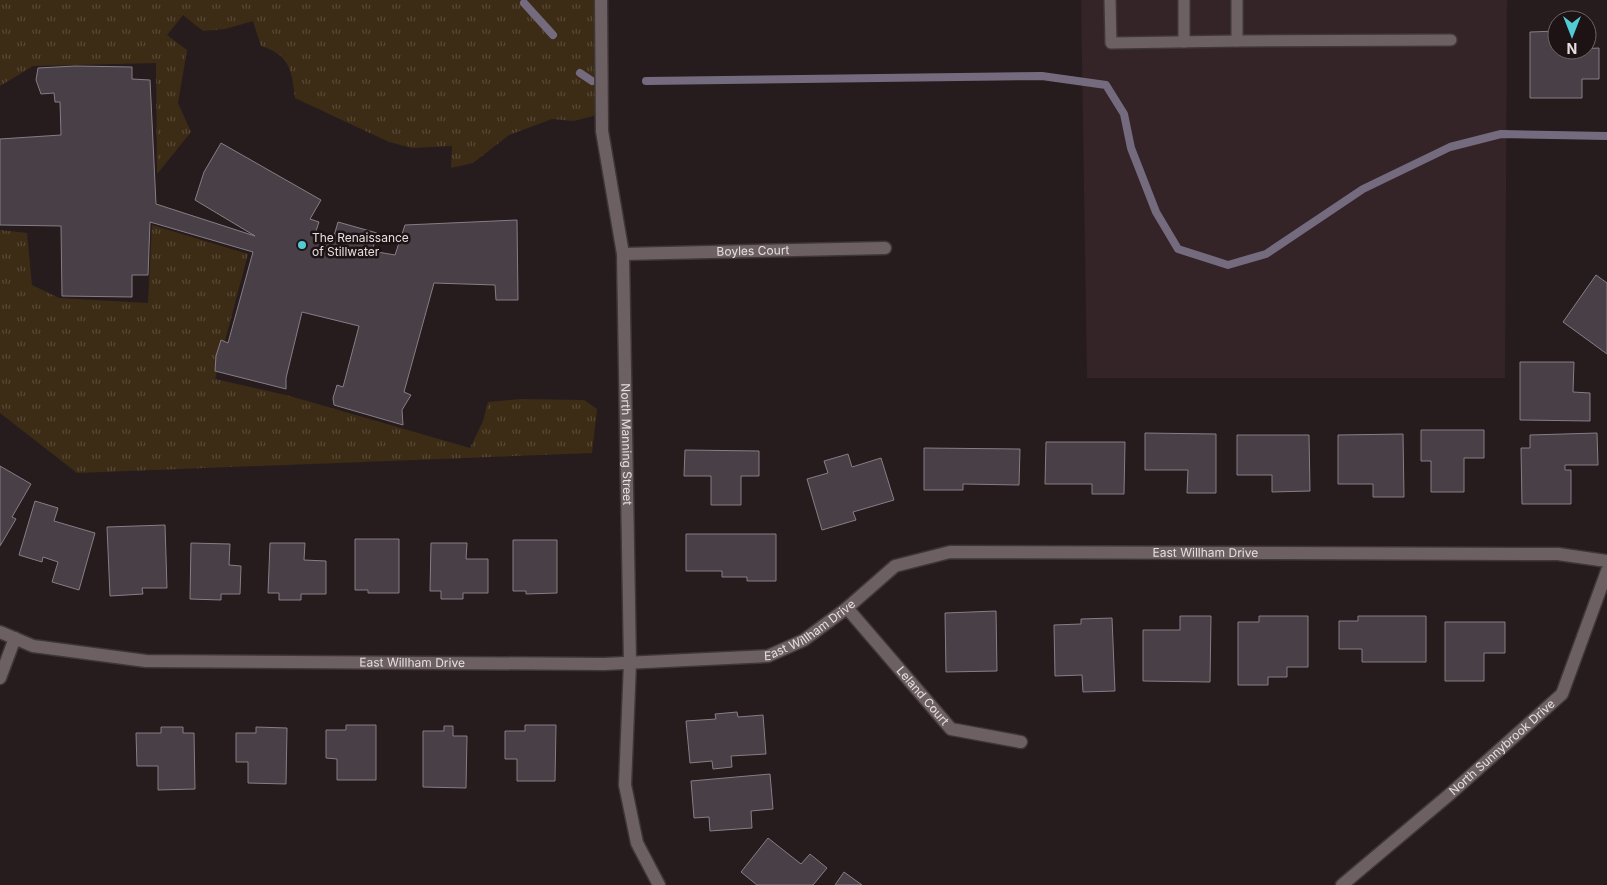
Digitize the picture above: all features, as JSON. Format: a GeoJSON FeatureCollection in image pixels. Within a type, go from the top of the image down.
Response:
{"type":"FeatureCollection","features":[{"type":"Feature","properties":{"kind":"street","name":"North Manning Street"},"geometry":{"type":"LineString","coordinates":[[601,0],[602,131],[622,254],[630,663],[625,785],[637,843],[659,885]]}},
{"type":"Feature","properties":{"kind":"street","name":"Boyles Court"},"geometry":{"type":"LineString","coordinates":[[622,254],[885,248]]}},
{"type":"Feature","properties":{"kind":"street","name":"East Willham Drive"},"geometry":{"type":"LineString","coordinates":[[0,632],[32,646],[146,661],[630,663],[768,656],[804,640],[848,608],[895,566],[950,552],[1558,554],[1607,561]]}},
{"type":"Feature","properties":{"kind":"street","name":"North Sunnybrook Drive"},"geometry":{"type":"LineString","coordinates":[[1342,885],[1450,794],[1562,694],[1607,571]]}},
{"type":"Feature","properties":{"kind":"street","name":"Leland Court"},"geometry":{"type":"LineString","coordinates":[[848,608],[951,729],[1021,742]]}},
{"type":"Feature","properties":{"kind":"street"},"geometry":{"type":"LineString","coordinates":[[0,678],[15,638]]}},
{"type":"Feature","properties":{"kind":"lane"},"geometry":{"type":"LineString","coordinates":[[1110,0],[1111,43],[1451,40]]}},
{"type":"Feature","properties":{"kind":"lane"},"geometry":{"type":"LineString","coordinates":[[1184,0],[1184,42]]}},
{"type":"Feature","properties":{"kind":"lane"},"geometry":{"type":"LineString","coordinates":[[1237,0],[1237,41]]}},
{"type":"Feature","properties":{"kind":"shaded area"},"geometry":{"type":"Polygon","coordinates":[[[1081,0],[1507,0],[1505,378],[1087,378],[1081,0]]]}},
{"type":"Feature","properties":{"kind":"green space"},"geometry":{"type":"Polygon","coordinates":[[[0,0],[594,0],[596,115],[574,121],[552,119],[509,135],[473,163],[451,168],[452,146],[412,148],[389,142],[295,98],[288,65],[278,54],[261,46],[253,21],[225,29],[203,31],[183,15],[167,35],[187,50],[178,103],[191,132],[157,174],[156,63],[33,66],[0,86],[0,0]]]}},
{"type":"Feature","properties":{"kind":"green space"},"geometry":{"type":"Polygon","coordinates":[[[152,225],[248,254],[215,379],[290,396],[470,448],[483,421],[488,402],[521,399],[584,400],[597,409],[592,453],[77,473],[0,413],[0,230],[27,233],[32,285],[59,298],[148,303],[152,225]]]}},
{"type":"Feature","properties":{"kind":"building"},"geometry":{"type":"Polygon","coordinates":[[[1547,31],[1547,60],[1597,60],[1597,48],[1599,48],[1599,79],[1582,79],[1582,98],[1530,98],[1530,32],[1547,31]]]}},
{"type":"Feature","properties":{"kind":"building","name":"The Renaissance of Stillwater"},"geometry":{"type":"Polygon","coordinates":[[[75,66],[132,67],[132,79],[150,80],[156,204],[255,236],[195,200],[204,172],[221,143],[321,200],[310,219],[319,222],[315,234],[333,239],[338,222],[377,233],[372,251],[395,255],[405,225],[517,220],[518,300],[496,300],[495,285],[434,283],[404,392],[411,395],[402,410],[403,425],[334,405],[333,398],[337,385],[343,387],[359,326],[302,312],[286,378],[286,389],[215,371],[216,356],[221,340],[228,343],[253,252],[150,222],[148,275],[132,275],[132,297],[62,296],[61,226],[0,225],[0,139],[61,135],[60,102],[55,102],[54,93],[41,94],[36,80],[38,68],[75,66]]]}},
{"type":"Feature","properties":{"kind":"building"},"geometry":{"type":"Polygon","coordinates":[[[1596,275],[1607,283],[1607,354],[1563,322],[1596,275]]]}},
{"type":"Feature","properties":{"kind":"building"},"geometry":{"type":"Polygon","coordinates":[[[1520,362],[1574,362],[1573,392],[1590,393],[1590,421],[1520,420],[1520,362]]]}},
{"type":"Feature","properties":{"kind":"building"},"geometry":{"type":"Polygon","coordinates":[[[1421,430],[1484,430],[1484,458],[1464,458],[1464,492],[1431,492],[1431,461],[1421,461],[1421,430]]]}},
{"type":"Feature","properties":{"kind":"building"},"geometry":{"type":"Polygon","coordinates":[[[1145,433],[1216,434],[1216,493],[1187,493],[1188,470],[1145,470],[1145,433]]]}},
{"type":"Feature","properties":{"kind":"building"},"geometry":{"type":"Polygon","coordinates":[[[1597,433],[1598,465],[1565,465],[1565,470],[1571,470],[1571,504],[1522,504],[1521,448],[1530,448],[1530,435],[1597,433]]]}},
{"type":"Feature","properties":{"kind":"building"},"geometry":{"type":"Polygon","coordinates":[[[1403,434],[1404,497],[1373,497],[1373,484],[1338,484],[1338,435],[1403,434]]]}},
{"type":"Feature","properties":{"kind":"building"},"geometry":{"type":"Polygon","coordinates":[[[1237,435],[1309,435],[1310,491],[1272,492],[1272,475],[1237,475],[1237,435]]]}},
{"type":"Feature","properties":{"kind":"building"},"geometry":{"type":"Polygon","coordinates":[[[1046,442],[1125,442],[1124,494],[1092,494],[1092,484],[1045,484],[1046,442]]]}},
{"type":"Feature","properties":{"kind":"building"},"geometry":{"type":"Polygon","coordinates":[[[924,448],[1020,449],[1019,485],[963,484],[963,490],[924,490],[924,448]]]}},
{"type":"Feature","properties":{"kind":"building"},"geometry":{"type":"Polygon","coordinates":[[[685,450],[759,451],[759,476],[741,476],[741,505],[711,505],[711,476],[684,476],[685,450]]]}},
{"type":"Feature","properties":{"kind":"building"},"geometry":{"type":"Polygon","coordinates":[[[848,454],[852,467],[881,458],[894,500],[853,512],[856,520],[822,530],[807,479],[828,473],[824,461],[848,454]]]}},
{"type":"Feature","properties":{"kind":"building"},"geometry":{"type":"Polygon","coordinates":[[[0,466],[31,484],[12,517],[16,519],[0,546],[0,466]]]}},
{"type":"Feature","properties":{"kind":"building"},"geometry":{"type":"Polygon","coordinates":[[[35,501],[58,508],[54,521],[95,533],[79,590],[52,582],[58,562],[43,557],[42,562],[19,555],[35,501]]]}},
{"type":"Feature","properties":{"kind":"building"},"geometry":{"type":"Polygon","coordinates":[[[165,525],[167,588],[142,588],[143,594],[110,596],[107,527],[165,525]]]}},
{"type":"Feature","properties":{"kind":"building"},"geometry":{"type":"Polygon","coordinates":[[[686,534],[776,534],[776,581],[747,581],[747,577],[722,577],[722,571],[686,571],[686,534]]]}},
{"type":"Feature","properties":{"kind":"building"},"geometry":{"type":"Polygon","coordinates":[[[355,539],[399,539],[399,593],[368,593],[368,590],[355,590],[355,539]]]}},
{"type":"Feature","properties":{"kind":"building"},"geometry":{"type":"Polygon","coordinates":[[[513,540],[557,540],[557,593],[526,594],[526,591],[513,591],[513,540]]]}},
{"type":"Feature","properties":{"kind":"building"},"geometry":{"type":"Polygon","coordinates":[[[191,543],[230,544],[229,565],[241,566],[240,594],[221,594],[221,600],[190,599],[191,543]]]}},
{"type":"Feature","properties":{"kind":"building"},"geometry":{"type":"Polygon","coordinates":[[[270,543],[305,543],[304,560],[326,561],[326,594],[301,594],[301,600],[279,600],[279,593],[268,593],[270,543]]]}},
{"type":"Feature","properties":{"kind":"building"},"geometry":{"type":"Polygon","coordinates":[[[431,543],[467,543],[466,559],[488,559],[488,593],[463,593],[463,599],[441,599],[441,591],[430,591],[431,543]]]}},
{"type":"Feature","properties":{"kind":"building"},"geometry":{"type":"Polygon","coordinates":[[[996,611],[997,671],[946,672],[945,613],[996,611]]]}},
{"type":"Feature","properties":{"kind":"building"},"geometry":{"type":"Polygon","coordinates":[[[1180,616],[1211,616],[1210,682],[1143,681],[1143,630],[1180,630],[1180,616]]]}},
{"type":"Feature","properties":{"kind":"building"},"geometry":{"type":"Polygon","coordinates":[[[1259,616],[1308,616],[1308,667],[1287,667],[1287,677],[1268,677],[1268,685],[1238,685],[1238,622],[1259,622],[1259,616]]]}},
{"type":"Feature","properties":{"kind":"building"},"geometry":{"type":"Polygon","coordinates":[[[1358,616],[1426,616],[1426,662],[1362,662],[1362,649],[1339,649],[1339,621],[1358,621],[1358,616]]]}},
{"type":"Feature","properties":{"kind":"building"},"geometry":{"type":"Polygon","coordinates":[[[1112,618],[1115,691],[1083,692],[1082,675],[1055,676],[1054,625],[1081,624],[1081,619],[1112,618]]]}},
{"type":"Feature","properties":{"kind":"building"},"geometry":{"type":"Polygon","coordinates":[[[1445,622],[1505,622],[1505,653],[1484,653],[1484,681],[1445,681],[1445,622]]]}},
{"type":"Feature","properties":{"kind":"building"},"geometry":{"type":"Polygon","coordinates":[[[737,712],[738,717],[763,715],[766,754],[731,756],[732,767],[713,769],[712,761],[690,763],[686,721],[716,719],[715,714],[737,712]]]}},
{"type":"Feature","properties":{"kind":"building"},"geometry":{"type":"Polygon","coordinates":[[[346,725],[376,725],[376,780],[337,780],[337,759],[326,758],[326,730],[346,730],[346,725]]]}},
{"type":"Feature","properties":{"kind":"building"},"geometry":{"type":"Polygon","coordinates":[[[525,725],[556,725],[555,781],[517,781],[517,759],[505,759],[505,731],[525,731],[525,725]]]}},
{"type":"Feature","properties":{"kind":"building"},"geometry":{"type":"Polygon","coordinates":[[[444,726],[453,726],[453,736],[467,736],[466,788],[423,787],[423,731],[444,731],[444,726]]]}},
{"type":"Feature","properties":{"kind":"building"},"geometry":{"type":"Polygon","coordinates":[[[161,727],[183,727],[183,733],[194,733],[195,789],[158,790],[158,766],[137,766],[136,733],[161,733],[161,727]]]}},
{"type":"Feature","properties":{"kind":"building"},"geometry":{"type":"Polygon","coordinates":[[[256,727],[287,728],[286,784],[248,783],[248,762],[236,762],[236,733],[256,733],[256,727]]]}},
{"type":"Feature","properties":{"kind":"building"},"geometry":{"type":"Polygon","coordinates":[[[770,774],[773,809],[751,811],[752,828],[710,831],[709,817],[694,818],[691,781],[770,774]]]}},
{"type":"Feature","properties":{"kind":"building"},"geometry":{"type":"Polygon","coordinates":[[[768,838],[801,864],[810,854],[827,868],[813,885],[757,885],[741,872],[768,838]]]}},
{"type":"Feature","properties":{"kind":"building"},"geometry":{"type":"Polygon","coordinates":[[[844,872],[862,885],[835,885],[844,872]]]}},
{"type":"Feature","properties":{"kind":"waterway"},"geometry":{"type":"LineString","coordinates":[[524,3],[553,35]]}},
{"type":"Feature","properties":{"kind":"waterway"},"geometry":{"type":"LineString","coordinates":[[580,73],[592,81]]}},
{"type":"Feature","properties":{"kind":"waterway"},"geometry":{"type":"LineString","coordinates":[[646,81],[1042,76],[1106,85],[1124,114],[1131,148],[1156,212],[1178,249],[1228,265],[1266,254],[1363,189],[1450,147],[1501,134],[1607,136]]}},
{"type":"Feature","properties":{"kind":"place","name":"The Renaissance of Stillwater"},"geometry":{"type":"Point","coordinates":[302,245]}}]}
